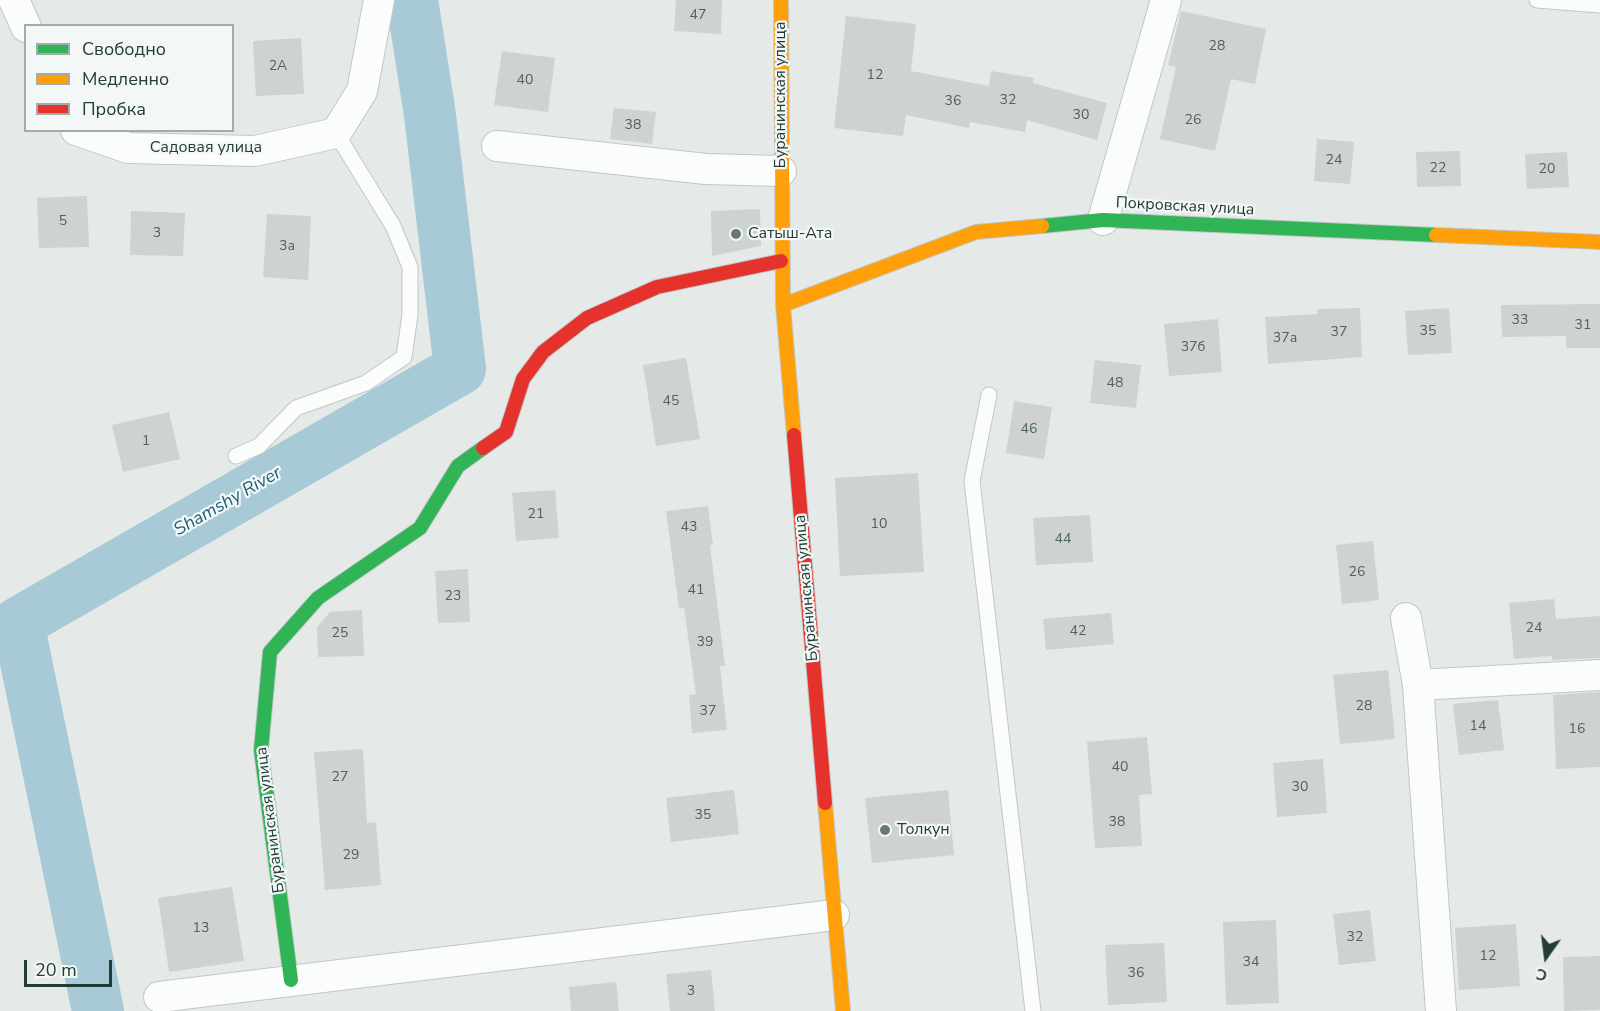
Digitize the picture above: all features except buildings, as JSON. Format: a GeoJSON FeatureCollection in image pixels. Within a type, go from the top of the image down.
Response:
{"type":"FeatureCollection","features":[{"type":"Feature","properties":{"kind":"street"},"geometry":{"type":"LineString","coordinates":[[14,0],[25,24]]}},
{"type":"Feature","properties":{"kind":"street"},"geometry":{"type":"LineString","coordinates":[[336,133],[362,91],[379,0]]}},
{"type":"Feature","properties":{"kind":"street","name":"Буранинская улица"},"geometry":{"type":"LineString","coordinates":[[781,0],[783,305],[843,1011]]}},
{"type":"Feature","properties":{"kind":"street"},"geometry":{"type":"LineString","coordinates":[[1103,220],[1166,0]]}},
{"type":"Feature","properties":{"kind":"street","name":"Садовая улица"},"geometry":{"type":"LineString","coordinates":[[82,132],[128,148],[255,151],[336,133]]}},
{"type":"Feature","properties":{"kind":"street"},"geometry":{"type":"LineString","coordinates":[[497,146],[706,169],[781,171]]}},
{"type":"Feature","properties":{"kind":"street","name":"Покровская улица"},"geometry":{"type":"LineString","coordinates":[[783,305],[976,232],[1103,220],[1600,242]]}},
{"type":"Feature","properties":{"kind":"street","name":"Буранинская улица"},"geometry":{"type":"LineString","coordinates":[[291,980],[261,750],[270,652],[318,598],[420,528],[458,466],[506,432],[523,379],[543,352],[587,318],[657,287],[781,261]]}},
{"type":"Feature","properties":{"kind":"street"},"geometry":{"type":"LineString","coordinates":[[1406,618],[1418,685],[1441,1011]]}},
{"type":"Feature","properties":{"kind":"street"},"geometry":{"type":"LineString","coordinates":[[1418,685],[1600,675]]}},
{"type":"Feature","properties":{"kind":"street"},"geometry":{"type":"LineString","coordinates":[[159,998],[834,915]]}},
{"type":"Feature","properties":{"kind":"lane"},"geometry":{"type":"LineString","coordinates":[[1537,0],[1600,5]]}},
{"type":"Feature","properties":{"kind":"lane"},"geometry":{"type":"LineString","coordinates":[[236,456],[259,446],[296,408],[366,383],[404,357],[410,314],[410,267],[393,226],[336,133]]}},
{"type":"Feature","properties":{"kind":"lane"},"geometry":{"type":"LineString","coordinates":[[989,395],[972,481],[1034,1011]]}},
{"type":"Feature","properties":{"kind":"waterway","name":"Shamshy River"},"geometry":{"type":"LineString","coordinates":[[98,1011],[18,623],[460,369],[430,115],[412,0]]}},
{"type":"Feature","properties":{"kind":"traffic: fast"},"geometry":{"type":"LineString","coordinates":[[1042,226],[1103,220],[1436,235]]}},
{"type":"Feature","properties":{"kind":"traffic: fast"},"geometry":{"type":"LineString","coordinates":[[291,980],[261,750],[270,652],[318,598],[420,528],[458,466],[483,448]]}},
{"type":"Feature","properties":{"kind":"traffic: slow"},"geometry":{"type":"LineString","coordinates":[[781,0],[783,305],[794,435]]}},
{"type":"Feature","properties":{"kind":"traffic: slow"},"geometry":{"type":"LineString","coordinates":[[783,305],[976,232],[1042,226]]}},
{"type":"Feature","properties":{"kind":"traffic: slow"},"geometry":{"type":"LineString","coordinates":[[1436,235],[1600,242]]}},
{"type":"Feature","properties":{"kind":"traffic: slow"},"geometry":{"type":"LineString","coordinates":[[825,803],[843,1011]]}},
{"type":"Feature","properties":{"kind":"traffic: jam"},"geometry":{"type":"LineString","coordinates":[[483,448],[506,432],[523,379],[543,352],[587,318],[657,287],[781,261]]}},
{"type":"Feature","properties":{"kind":"traffic: jam"},"geometry":{"type":"LineString","coordinates":[[794,435],[825,803]]}},
{"type":"Feature","properties":{"kind":"place","name":"Сатыш-Ата"},"geometry":{"type":"Point","coordinates":[736,234]}},
{"type":"Feature","properties":{"kind":"place","name":"Толкун"},"geometry":{"type":"Point","coordinates":[885,830]}}]}
